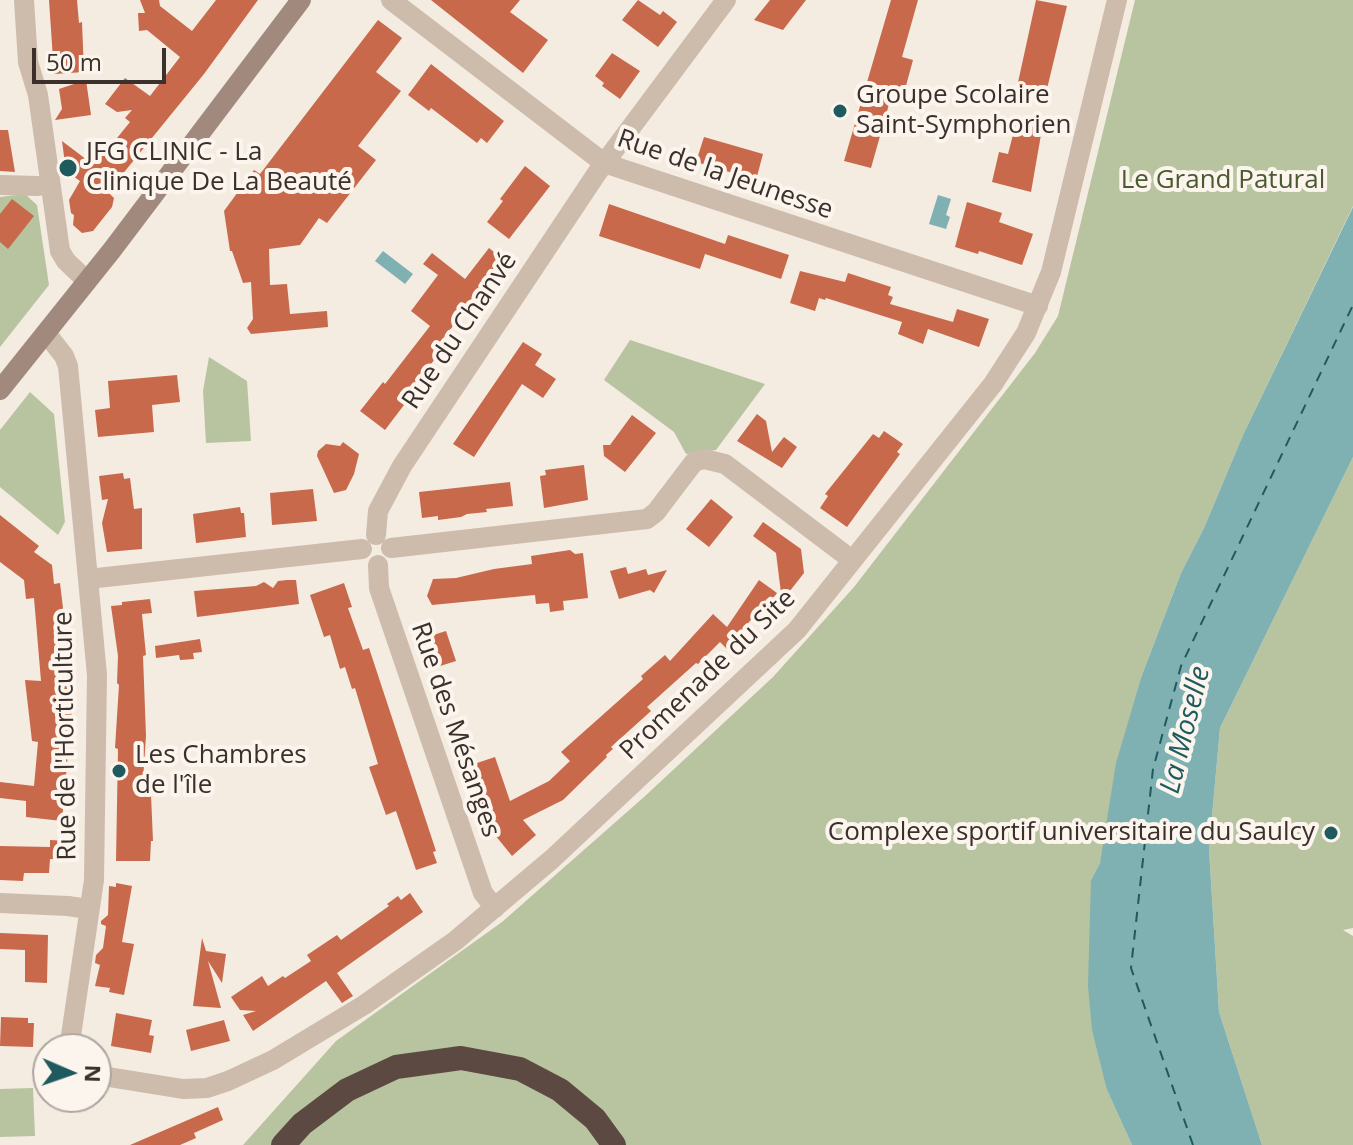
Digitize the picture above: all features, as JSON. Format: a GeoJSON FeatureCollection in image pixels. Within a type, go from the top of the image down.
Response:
{"type":"FeatureCollection","features":[{"type":"Feature","properties":{"kind":"highway"},"geometry":{"type":"LineString","coordinates":[[283,1145],[302,1124],[347,1090],[396,1067],[461,1058],[520,1069],[560,1090],[595,1119],[614,1145]]}},
{"type":"Feature","properties":{"kind":"main road"},"geometry":{"type":"LineString","coordinates":[[0,390],[301,0]]}},
{"type":"Feature","properties":{"kind":"street"},"geometry":{"type":"LineString","coordinates":[[24,0],[28,62],[38,95],[60,251],[87,281]]}},
{"type":"Feature","properties":{"kind":"street","name":"Rue de la Jeunesse"},"geometry":{"type":"LineString","coordinates":[[391,0],[604,163],[1038,306]]}},
{"type":"Feature","properties":{"kind":"street","name":"Rue du Chanvé"},"geometry":{"type":"LineString","coordinates":[[376,544],[378,511],[402,466],[604,163],[726,0]]}},
{"type":"Feature","properties":{"kind":"street","name":"Promenade du Site"},"geometry":{"type":"LineString","coordinates":[[112,1078],[183,1089],[207,1088],[273,1060],[364,1005],[455,941],[495,908],[662,758],[797,630],[993,384],[1026,333],[1051,272],[1117,0]]}},
{"type":"Feature","properties":{"kind":"street"},"geometry":{"type":"LineString","coordinates":[[0,185],[50,184]]}},
{"type":"Feature","properties":{"kind":"street","name":"Rue de l'Horticulture"},"geometry":{"type":"LineString","coordinates":[[46,333],[68,366],[97,675],[94,880],[71,1033]]}},
{"type":"Feature","properties":{"kind":"street"},"geometry":{"type":"LineString","coordinates":[[88,579],[376,544],[647,519],[656,512],[694,462],[704,459],[725,464],[852,560]]}},
{"type":"Feature","properties":{"kind":"street","name":"Rue des Mésanges"},"geometry":{"type":"LineString","coordinates":[[376,544],[366,561],[378,565],[379,588],[483,893],[495,908]]}},
{"type":"Feature","properties":{"kind":"street"},"geometry":{"type":"LineString","coordinates":[[0,903],[88,909]]}},
{"type":"Feature","properties":{"kind":"green space","name":"Le Grand Patural"},"geometry":{"type":"Polygon","coordinates":[[[1135,0],[1353,0],[1353,206],[1243,435],[1204,528],[1181,573],[1142,675],[1100,863],[1091,880],[1107,1090],[1132,1145],[243,1145],[336,1041],[502,922],[644,797],[773,677],[854,587],[1035,353],[1058,316],[1135,0]]]}},
{"type":"Feature","properties":{"kind":"green space"},"geometry":{"type":"Polygon","coordinates":[[[25,194],[37,205],[49,285],[0,347],[0,197],[25,194]]]}},
{"type":"Feature","properties":{"kind":"green space"},"geometry":{"type":"Polygon","coordinates":[[[630,340],[765,384],[716,450],[686,454],[674,432],[604,380],[630,340]]]}},
{"type":"Feature","properties":{"kind":"green space"},"geometry":{"type":"Polygon","coordinates":[[[209,357],[247,381],[251,441],[206,443],[203,391],[209,357]]]}},
{"type":"Feature","properties":{"kind":"green space"},"geometry":{"type":"Polygon","coordinates":[[[30,392],[54,414],[65,522],[58,535],[0,487],[0,430],[30,392]]]}},
{"type":"Feature","properties":{"kind":"green space"},"geometry":{"type":"Polygon","coordinates":[[[1353,457],[1353,928],[1343,930],[1353,936],[1353,1145],[1262,1145],[1219,1012],[1209,849],[1220,728],[1353,457]]]}},
{"type":"Feature","properties":{"kind":"green space"},"geometry":{"type":"Polygon","coordinates":[[[32,1088],[35,1136],[0,1137],[0,1089],[32,1088]]]}},
{"type":"Feature","properties":{"kind":"water"},"geometry":{"type":"Polygon","coordinates":[[[938,195],[951,199],[946,229],[929,224],[938,195]]]}},
{"type":"Feature","properties":{"kind":"water","name":"La Moselle"},"geometry":{"type":"Polygon","coordinates":[[[1353,207],[1353,457],[1220,728],[1209,849],[1219,1012],[1262,1145],[1132,1145],[1107,1090],[1092,1030],[1088,986],[1091,880],[1100,863],[1116,763],[1142,675],[1181,573],[1204,528],[1243,435],[1353,207]]]}},
{"type":"Feature","properties":{"kind":"water"},"geometry":{"type":"Polygon","coordinates":[[[383,251],[413,274],[405,284],[375,261],[383,251]]]}},
{"type":"Feature","properties":{"kind":"building"},"geometry":{"type":"Polygon","coordinates":[[[49,0],[77,0],[79,23],[82,22],[84,72],[54,74],[49,0]]]}},
{"type":"Feature","properties":{"kind":"building"},"geometry":{"type":"Polygon","coordinates":[[[140,0],[159,0],[160,6],[192,31],[216,0],[258,0],[204,74],[108,192],[114,198],[112,207],[93,231],[82,233],[73,225],[74,215],[69,200],[80,181],[66,171],[62,141],[91,163],[109,140],[113,143],[130,122],[125,118],[132,110],[117,112],[105,104],[125,78],[150,96],[180,57],[147,30],[139,31],[138,13],[145,13],[140,0]]]}},
{"type":"Feature","properties":{"kind":"building"},"geometry":{"type":"Polygon","coordinates":[[[431,0],[520,0],[510,12],[548,40],[523,73],[431,0]]]}},
{"type":"Feature","properties":{"kind":"building"},"geometry":{"type":"Polygon","coordinates":[[[638,0],[660,15],[663,11],[677,22],[658,47],[622,20],[638,0]]]}},
{"type":"Feature","properties":{"kind":"building"},"geometry":{"type":"Polygon","coordinates":[[[770,0],[806,0],[783,30],[754,20],[770,0]]]}},
{"type":"Feature","properties":{"kind":"building"},"geometry":{"type":"Polygon","coordinates":[[[891,0],[918,0],[902,57],[913,60],[904,93],[893,90],[871,168],[844,161],[891,0]]]}},
{"type":"Feature","properties":{"kind":"building"},"geometry":{"type":"Polygon","coordinates":[[[1036,0],[1067,6],[1046,93],[1017,87],[1036,0]]]}},
{"type":"Feature","properties":{"kind":"building"},"geometry":{"type":"Polygon","coordinates":[[[378,20],[402,38],[376,72],[401,91],[358,146],[376,160],[327,223],[319,218],[300,245],[269,249],[270,285],[287,284],[290,314],[327,311],[328,327],[251,334],[247,328],[253,319],[251,282],[243,283],[230,251],[224,211],[254,170],[260,174],[378,20]]]}},
{"type":"Feature","properties":{"kind":"building"},"geometry":{"type":"Polygon","coordinates":[[[612,53],[640,71],[620,99],[602,86],[604,83],[595,76],[612,53]]]}},
{"type":"Feature","properties":{"kind":"building"},"geometry":{"type":"Polygon","coordinates":[[[431,64],[504,121],[487,143],[481,138],[477,143],[431,108],[429,111],[408,95],[431,64]]]}},
{"type":"Feature","properties":{"kind":"building"},"geometry":{"type":"Polygon","coordinates":[[[86,80],[91,115],[55,120],[62,109],[59,89],[86,80]]]}},
{"type":"Feature","properties":{"kind":"building"},"geometry":{"type":"Polygon","coordinates":[[[1016,123],[1042,129],[1031,192],[992,182],[999,152],[1008,154],[1016,123]]]}},
{"type":"Feature","properties":{"kind":"building"},"geometry":{"type":"Polygon","coordinates":[[[0,130],[8,130],[15,172],[0,171],[0,130]]]}},
{"type":"Feature","properties":{"kind":"building"},"geometry":{"type":"Polygon","coordinates":[[[704,137],[763,154],[756,180],[696,162],[704,137]]]}},
{"type":"Feature","properties":{"kind":"building"},"geometry":{"type":"Polygon","coordinates":[[[525,166],[550,186],[509,239],[487,222],[525,166]]]}},
{"type":"Feature","properties":{"kind":"building"},"geometry":{"type":"Polygon","coordinates":[[[12,199],[34,216],[8,249],[0,242],[0,214],[12,199]]]}},
{"type":"Feature","properties":{"kind":"building"},"geometry":{"type":"Polygon","coordinates":[[[967,202],[1002,213],[999,222],[1033,234],[1022,265],[955,247],[967,202]]]}},
{"type":"Feature","properties":{"kind":"building"},"geometry":{"type":"Polygon","coordinates":[[[609,204],[725,244],[728,235],[789,255],[781,279],[705,254],[700,269],[599,236],[609,204]]]}},
{"type":"Feature","properties":{"kind":"building"},"geometry":{"type":"Polygon","coordinates":[[[489,248],[504,260],[493,274],[496,276],[433,351],[438,355],[385,430],[360,411],[430,326],[411,311],[438,275],[423,264],[432,253],[465,279],[489,248]]]}},
{"type":"Feature","properties":{"kind":"building"},"geometry":{"type":"Polygon","coordinates":[[[800,271],[845,282],[848,273],[891,287],[888,295],[893,297],[890,304],[953,322],[957,309],[989,319],[979,347],[928,329],[923,344],[898,334],[902,322],[826,298],[819,298],[815,311],[790,303],[800,271]]]}},
{"type":"Feature","properties":{"kind":"building"},"geometry":{"type":"Polygon","coordinates":[[[523,342],[542,354],[535,365],[556,379],[543,398],[522,384],[474,457],[453,444],[523,342]]]}},
{"type":"Feature","properties":{"kind":"building"},"geometry":{"type":"Polygon","coordinates":[[[177,375],[180,402],[152,405],[154,432],[98,437],[95,410],[110,408],[108,381],[177,375]]]}},
{"type":"Feature","properties":{"kind":"building"},"geometry":{"type":"Polygon","coordinates":[[[757,414],[766,421],[772,452],[784,437],[797,447],[782,468],[737,441],[757,414]]]}},
{"type":"Feature","properties":{"kind":"building"},"geometry":{"type":"Polygon","coordinates":[[[632,415],[656,433],[625,472],[604,456],[603,445],[610,445],[632,415]]]}},
{"type":"Feature","properties":{"kind":"building"},"geometry":{"type":"Polygon","coordinates":[[[884,431],[903,444],[897,452],[900,454],[847,527],[820,508],[828,496],[825,494],[873,434],[879,438],[884,431]]]}},
{"type":"Feature","properties":{"kind":"building"},"geometry":{"type":"Polygon","coordinates":[[[343,442],[359,454],[346,490],[334,493],[317,456],[326,444],[340,446],[343,442]]]}},
{"type":"Feature","properties":{"kind":"building"},"geometry":{"type":"Polygon","coordinates":[[[584,465],[588,500],[544,508],[540,476],[546,475],[545,470],[584,465]]]}},
{"type":"Feature","properties":{"kind":"building"},"geometry":{"type":"Polygon","coordinates":[[[123,473],[124,479],[130,478],[134,509],[142,508],[142,549],[107,552],[102,523],[108,499],[102,500],[99,476],[123,473]]]}},
{"type":"Feature","properties":{"kind":"building"},"geometry":{"type":"Polygon","coordinates":[[[510,482],[513,506],[486,509],[487,512],[461,517],[438,520],[438,516],[422,518],[419,492],[510,482]]]}},
{"type":"Feature","properties":{"kind":"building"},"geometry":{"type":"Polygon","coordinates":[[[313,489],[317,521],[272,525],[270,493],[313,489]]]}},
{"type":"Feature","properties":{"kind":"building"},"geometry":{"type":"Polygon","coordinates":[[[711,499],[733,517],[709,547],[686,529],[711,499]]]}},
{"type":"Feature","properties":{"kind":"building"},"geometry":{"type":"Polygon","coordinates":[[[240,507],[241,513],[244,513],[246,537],[196,543],[193,514],[240,507]]]}},
{"type":"Feature","properties":{"kind":"building"},"geometry":{"type":"Polygon","coordinates":[[[0,515],[39,546],[34,552],[52,565],[54,584],[60,583],[71,675],[70,696],[73,697],[62,821],[26,817],[26,801],[0,798],[0,782],[34,786],[38,742],[32,741],[25,680],[41,681],[34,598],[26,599],[24,580],[0,562],[0,515]]]}},
{"type":"Feature","properties":{"kind":"building"},"geometry":{"type":"Polygon","coordinates":[[[763,522],[801,549],[804,573],[782,601],[776,553],[753,536],[763,522]]]}},
{"type":"Feature","properties":{"kind":"building"},"geometry":{"type":"Polygon","coordinates":[[[570,550],[575,554],[583,553],[588,598],[563,601],[564,610],[550,612],[549,603],[536,604],[535,595],[432,605],[427,596],[433,579],[456,578],[532,564],[531,556],[570,550]]]}},
{"type":"Feature","properties":{"kind":"building"},"geometry":{"type":"Polygon","coordinates":[[[626,567],[628,574],[646,569],[648,575],[667,570],[654,593],[650,590],[619,599],[610,571],[626,567]]]}},
{"type":"Feature","properties":{"kind":"building"},"geometry":{"type":"Polygon","coordinates":[[[296,580],[299,604],[197,617],[194,591],[256,586],[264,582],[273,588],[278,581],[296,580]]]}},
{"type":"Feature","properties":{"kind":"building"},"geometry":{"type":"Polygon","coordinates":[[[759,580],[777,593],[758,619],[754,616],[727,649],[720,642],[647,707],[651,711],[611,747],[613,749],[607,757],[563,800],[523,820],[536,835],[512,856],[482,819],[465,767],[495,757],[510,801],[549,781],[570,761],[561,752],[643,679],[641,676],[665,655],[670,661],[713,614],[727,627],[759,580]]]}},
{"type":"Feature","properties":{"kind":"building"},"geometry":{"type":"Polygon","coordinates":[[[344,583],[352,607],[348,608],[363,650],[369,648],[436,851],[433,852],[437,863],[416,870],[396,811],[386,815],[369,767],[378,764],[355,688],[352,689],[345,667],[340,669],[330,635],[324,637],[310,595],[344,583]]]}},
{"type":"Feature","properties":{"kind":"building"},"geometry":{"type":"Polygon","coordinates":[[[150,599],[152,613],[142,614],[146,655],[143,656],[146,736],[142,795],[151,795],[153,841],[150,861],[116,861],[118,749],[115,748],[119,685],[111,606],[150,599]]]}},
{"type":"Feature","properties":{"kind":"building"},"geometry":{"type":"Polygon","coordinates":[[[446,631],[456,661],[437,667],[427,637],[446,631]]]}},
{"type":"Feature","properties":{"kind":"building"},"geometry":{"type":"Polygon","coordinates":[[[200,639],[202,652],[193,653],[194,659],[180,660],[179,655],[156,658],[155,646],[200,639]]]}},
{"type":"Feature","properties":{"kind":"building"},"geometry":{"type":"Polygon","coordinates":[[[50,840],[69,841],[68,860],[50,859],[49,873],[24,873],[23,881],[0,880],[0,846],[50,847],[50,840]]]}},
{"type":"Feature","properties":{"kind":"building"},"geometry":{"type":"Polygon","coordinates":[[[116,883],[132,886],[122,942],[134,944],[124,995],[109,992],[110,988],[95,986],[100,965],[95,963],[96,955],[103,948],[106,926],[101,921],[108,915],[109,886],[116,887],[116,883]]]}},
{"type":"Feature","properties":{"kind":"building"},"geometry":{"type":"Polygon","coordinates":[[[410,893],[423,912],[337,973],[353,996],[342,1003],[326,981],[253,1031],[243,1015],[256,1011],[240,1010],[231,997],[262,976],[268,986],[283,976],[285,978],[311,961],[307,955],[337,935],[341,940],[389,906],[387,904],[398,896],[401,900],[410,893]]]}},
{"type":"Feature","properties":{"kind":"building"},"geometry":{"type":"Polygon","coordinates":[[[0,933],[48,935],[47,983],[25,982],[25,950],[0,949],[0,933]]]}},
{"type":"Feature","properties":{"kind":"building"},"geometry":{"type":"Polygon","coordinates":[[[202,938],[206,951],[226,954],[222,983],[208,961],[221,1008],[193,1006],[202,938]]]}},
{"type":"Feature","properties":{"kind":"building"},"geometry":{"type":"Polygon","coordinates":[[[116,1013],[152,1020],[149,1035],[154,1036],[151,1053],[112,1046],[116,1013]]]}},
{"type":"Feature","properties":{"kind":"building"},"geometry":{"type":"Polygon","coordinates":[[[1,1017],[28,1018],[28,1023],[34,1023],[32,1047],[0,1046],[1,1017]]]}},
{"type":"Feature","properties":{"kind":"building"},"geometry":{"type":"Polygon","coordinates":[[[224,1020],[230,1041],[191,1051],[186,1030],[224,1020]]]}},
{"type":"Feature","properties":{"kind":"building"},"geometry":{"type":"Polygon","coordinates":[[[218,1107],[223,1120],[194,1133],[196,1138],[180,1145],[130,1145],[218,1107]]]}},
{"type":"Feature","properties":{"kind":"ferry route"},"geometry":{"type":"LineString","coordinates":[[1193,1145],[1131,968],[1153,769],[1181,666],[1353,305]]}},
{"type":"Feature","properties":{"kind":"place","name":"Groupe Scolaire Saint-Symphorien"},"geometry":{"type":"Point","coordinates":[840,111]}},
{"type":"Feature","properties":{"kind":"place","name":"JFG CLINIC - La Clinique De La Beauté"},"geometry":{"type":"Point","coordinates":[68,168]}},
{"type":"Feature","properties":{"kind":"place","name":"Les Chambres de l'île"},"geometry":{"type":"Point","coordinates":[119,771]}},
{"type":"Feature","properties":{"kind":"place","name":"Complexe sportif universitaire du Saulcy"},"geometry":{"type":"Point","coordinates":[1331,833]}}]}
